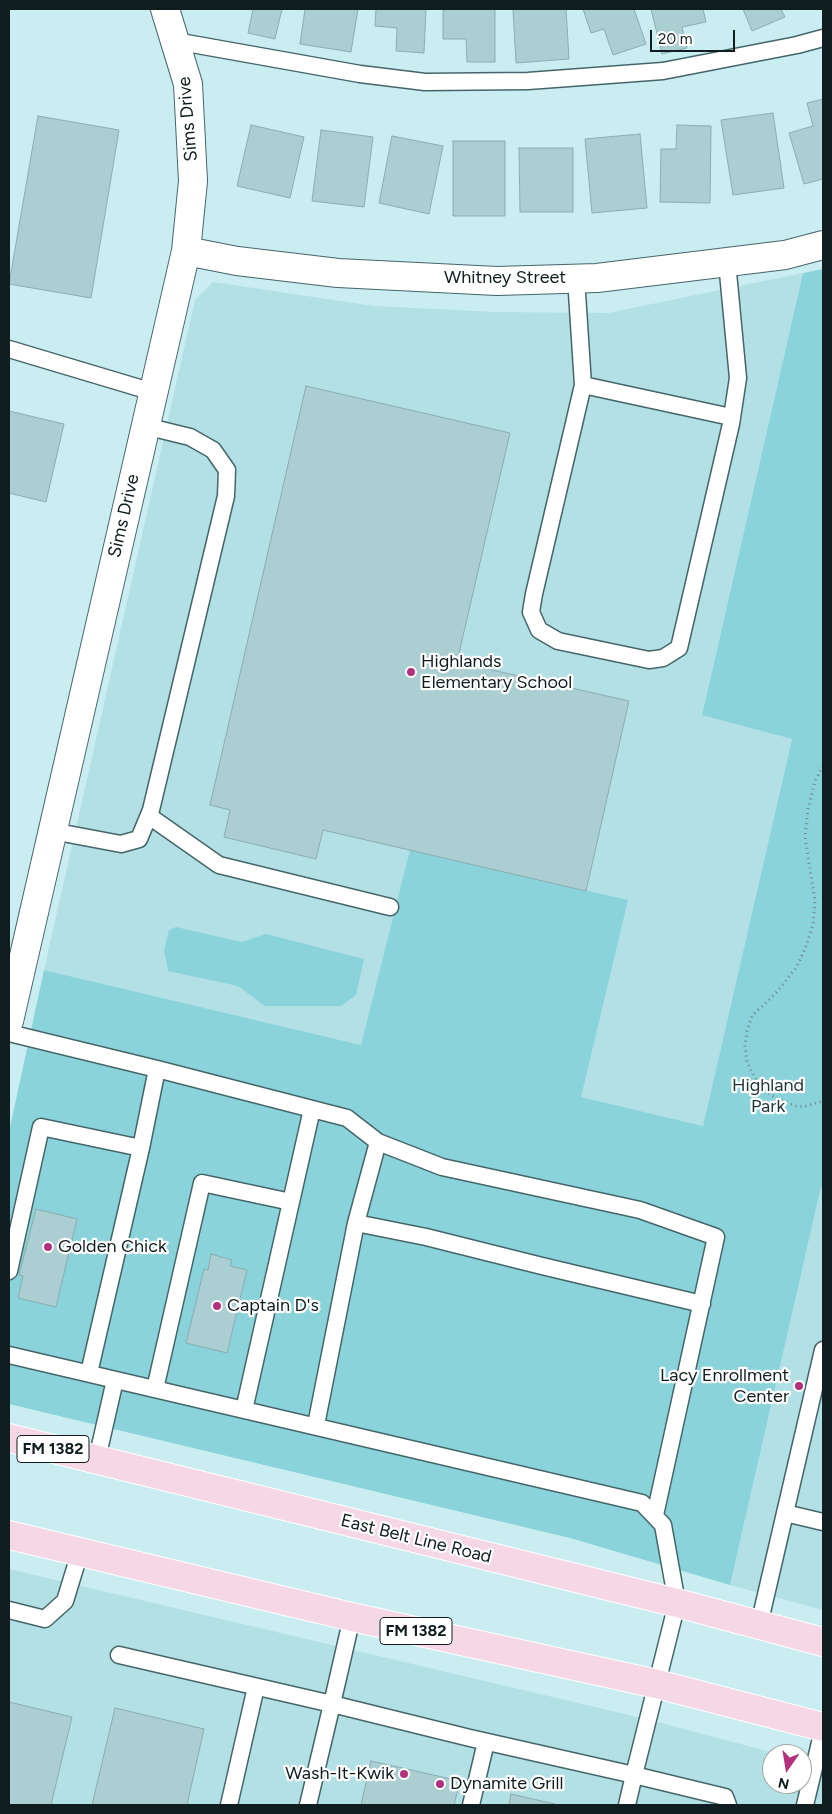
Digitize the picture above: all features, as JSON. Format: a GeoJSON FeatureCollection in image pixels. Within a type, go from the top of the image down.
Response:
{"type":"FeatureCollection","features":[{"type":"Feature","properties":{"kind":"main road","name":"East Belt Line Road"},"geometry":{"type":"LineString","coordinates":[[9,1438],[677,1603],[823,1642]]}},
{"type":"Feature","properties":{"kind":"main road","name":"FM 1382"},"geometry":{"type":"LineString","coordinates":[[9,1535],[352,1617],[657,1684],[823,1728]]}},
{"type":"Feature","properties":{"kind":"street","name":"Sims Drive"},"geometry":{"type":"LineString","coordinates":[[9,1021],[186,251],[193,181],[188,84],[165,9]]}},
{"type":"Feature","properties":{"kind":"street","name":"Whitney Street"},"geometry":{"type":"LineString","coordinates":[[186,251],[238,261],[338,273],[497,281],[597,278],[785,255],[823,245]]}},
{"type":"Feature","properties":{"kind":"lane"},"geometry":{"type":"LineString","coordinates":[[175,41],[360,74],[434,82],[528,81],[663,71],[797,45],[823,38]]}},
{"type":"Feature","properties":{"kind":"lane"},"geometry":{"type":"LineString","coordinates":[[576,278],[583,385],[534,594],[532,612],[539,630],[558,641],[648,660],[663,658],[679,648],[731,417],[738,378],[727,262]]}},
{"type":"Feature","properties":{"kind":"lane"},"geometry":{"type":"LineString","coordinates":[[9,349],[153,392]]}},
{"type":"Feature","properties":{"kind":"lane"},"geometry":{"type":"LineString","coordinates":[[583,385],[731,417]]}},
{"type":"Feature","properties":{"kind":"lane"},"geometry":{"type":"LineString","coordinates":[[52,830],[121,844],[139,839],[149,816],[226,496],[227,470],[213,450],[190,438],[145,426]]}},
{"type":"Feature","properties":{"kind":"lane"},"geometry":{"type":"LineString","coordinates":[[149,816],[219,865],[390,907]]}},
{"type":"Feature","properties":{"kind":"lane"},"geometry":{"type":"LineString","coordinates":[[9,1032],[347,1118],[378,1142],[442,1167],[640,1210],[716,1238],[655,1515]]}},
{"type":"Feature","properties":{"kind":"lane"},"geometry":{"type":"LineString","coordinates":[[89,1373],[141,1148],[157,1069]]}},
{"type":"Feature","properties":{"kind":"lane"},"geometry":{"type":"LineString","coordinates":[[244,1410],[312,1109]]}},
{"type":"Feature","properties":{"kind":"lane"},"geometry":{"type":"LineString","coordinates":[[9,1271],[41,1127],[141,1148]]}},
{"type":"Feature","properties":{"kind":"lane"},"geometry":{"type":"LineString","coordinates":[[316,1426],[356,1223],[378,1142]]}},
{"type":"Feature","properties":{"kind":"lane"},"geometry":{"type":"LineString","coordinates":[[155,1389],[202,1183],[291,1202]]}},
{"type":"Feature","properties":{"kind":"lane"},"geometry":{"type":"LineString","coordinates":[[356,1223],[426,1237],[702,1304]]}},
{"type":"Feature","properties":{"kind":"lane"},"geometry":{"type":"LineString","coordinates":[[759,1625],[823,1350]]}},
{"type":"Feature","properties":{"kind":"lane"},"geometry":{"type":"LineString","coordinates":[[9,1354],[370,1440],[560,1482],[642,1503],[663,1525],[677,1603],[627,1805]]}},
{"type":"Feature","properties":{"kind":"lane"},"geometry":{"type":"LineString","coordinates":[[97,1459],[115,1380]]}},
{"type":"Feature","properties":{"kind":"lane"},"geometry":{"type":"LineString","coordinates":[[785,1513],[823,1522]]}},
{"type":"Feature","properties":{"kind":"lane"},"geometry":{"type":"LineString","coordinates":[[9,1610],[45,1619],[65,1602],[80,1552]]}},
{"type":"Feature","properties":{"kind":"lane"},"geometry":{"type":"LineString","coordinates":[[308,1805],[352,1617]]}},
{"type":"Feature","properties":{"kind":"lane"},"geometry":{"type":"LineString","coordinates":[[120,1655],[725,1797],[728,1805]]}},
{"type":"Feature","properties":{"kind":"lane"},"geometry":{"type":"LineString","coordinates":[[230,1805],[256,1687]]}},
{"type":"Feature","properties":{"kind":"lane"},"geometry":{"type":"LineString","coordinates":[[805,1805],[823,1728]]}},
{"type":"Feature","properties":{"kind":"lane"},"geometry":{"type":"LineString","coordinates":[[471,1805],[486,1742]]}},
{"type":"Feature","properties":{"kind":"path"},"geometry":{"type":"LineString","coordinates":[[823,766],[815,781],[808,809],[805,837],[815,901],[813,925],[796,968],[776,993],[752,1016],[746,1031],[745,1046],[747,1062],[754,1076],[761,1087],[772,1096],[803,1107],[823,1101]]}},
{"type":"Feature","properties":{"kind":"shaded area","name":"Highlands Elementary School"},"geometry":{"type":"Polygon","coordinates":[[[803,273],[702,714],[792,739],[703,1126],[44,970],[195,300],[213,282],[374,306],[495,312],[608,313],[803,273]]]}},
{"type":"Feature","properties":{"kind":"shaded area","name":"Lacy Enrollment Center"},"geometry":{"type":"Polygon","coordinates":[[[821,1187],[823,1188],[823,1610],[730,1585],[821,1187]]]}},
{"type":"Feature","properties":{"kind":"shaded area"},"geometry":{"type":"Polygon","coordinates":[[[9,1569],[650,1720],[762,1750],[762,1794],[812,1794],[812,1763],[823,1766],[823,1805],[9,1805],[9,1569]]]}},
{"type":"Feature","properties":{"kind":"green space","name":"Highland Park"},"geometry":{"type":"Polygon","coordinates":[[[823,269],[823,1188],[821,1187],[730,1585],[570,1538],[9,1404],[9,1132],[44,970],[361,1045],[410,850],[628,900],[581,1097],[703,1126],[792,739],[702,715],[803,273],[823,269]]]}},
{"type":"Feature","properties":{"kind":"green space"},"geometry":{"type":"Polygon","coordinates":[[[176,927],[242,942],[266,934],[364,959],[356,995],[341,1006],[265,1006],[238,986],[168,971],[164,950],[169,930],[176,927]]]}},
{"type":"Feature","properties":{"kind":"building"},"geometry":{"type":"Polygon","coordinates":[[[253,9],[282,9],[275,39],[248,33],[253,9]]]}},
{"type":"Feature","properties":{"kind":"building"},"geometry":{"type":"Polygon","coordinates":[[[305,9],[358,9],[351,52],[300,44],[305,9]]]}},
{"type":"Feature","properties":{"kind":"building"},"geometry":{"type":"Polygon","coordinates":[[[376,9],[426,9],[424,53],[396,51],[397,28],[375,26],[376,9]]]}},
{"type":"Feature","properties":{"kind":"building"},"geometry":{"type":"Polygon","coordinates":[[[443,9],[495,9],[495,62],[467,62],[466,39],[443,39],[443,9]]]}},
{"type":"Feature","properties":{"kind":"building"},"geometry":{"type":"Polygon","coordinates":[[[513,9],[566,9],[569,59],[516,63],[513,9]]]}},
{"type":"Feature","properties":{"kind":"building"},"geometry":{"type":"Polygon","coordinates":[[[583,9],[634,9],[646,44],[613,55],[604,29],[591,33],[583,9]]]}},
{"type":"Feature","properties":{"kind":"building"},"geometry":{"type":"Polygon","coordinates":[[[651,9],[703,9],[706,22],[682,27],[687,48],[662,54],[651,9]]]}},
{"type":"Feature","properties":{"kind":"building"},"geometry":{"type":"Polygon","coordinates":[[[743,9],[781,9],[785,17],[752,31],[743,9]]]}},
{"type":"Feature","properties":{"kind":"building"},"geometry":{"type":"Polygon","coordinates":[[[823,99],[823,179],[804,184],[789,133],[813,126],[807,103],[823,99]]]}},
{"type":"Feature","properties":{"kind":"building"},"geometry":{"type":"Polygon","coordinates":[[[773,113],[784,188],[733,195],[721,120],[773,113]]]}},
{"type":"Feature","properties":{"kind":"building"},"geometry":{"type":"Polygon","coordinates":[[[38,116],[119,130],[91,298],[9,284],[38,116]]]}},
{"type":"Feature","properties":{"kind":"building"},"geometry":{"type":"Polygon","coordinates":[[[251,125],[304,137],[290,198],[237,186],[251,125]]]}},
{"type":"Feature","properties":{"kind":"building"},"geometry":{"type":"Polygon","coordinates":[[[677,125],[711,126],[710,203],[660,202],[661,149],[676,149],[677,125]]]}},
{"type":"Feature","properties":{"kind":"building"},"geometry":{"type":"Polygon","coordinates":[[[321,130],[373,137],[364,207],[312,201],[321,130]]]}},
{"type":"Feature","properties":{"kind":"building"},"geometry":{"type":"Polygon","coordinates":[[[640,134],[647,208],[592,213],[585,139],[640,134]]]}},
{"type":"Feature","properties":{"kind":"building"},"geometry":{"type":"Polygon","coordinates":[[[392,136],[443,146],[429,214],[379,203],[392,136]]]}},
{"type":"Feature","properties":{"kind":"building"},"geometry":{"type":"Polygon","coordinates":[[[453,141],[505,141],[505,216],[453,216],[453,141]]]}},
{"type":"Feature","properties":{"kind":"building"},"geometry":{"type":"Polygon","coordinates":[[[519,148],[573,148],[573,212],[520,212],[519,148]]]}},
{"type":"Feature","properties":{"kind":"building","name":"Highlands Elementary School"},"geometry":{"type":"Polygon","coordinates":[[[306,386],[510,433],[457,662],[629,701],[586,891],[323,830],[316,859],[224,837],[230,810],[210,805],[306,386]]]}},
{"type":"Feature","properties":{"kind":"building"},"geometry":{"type":"Polygon","coordinates":[[[9,411],[64,424],[46,502],[9,493],[9,411]]]}},
{"type":"Feature","properties":{"kind":"building","name":"Golden Chick"},"geometry":{"type":"Polygon","coordinates":[[[36,1209],[77,1219],[56,1307],[18,1298],[23,1276],[19,1275],[36,1209]]]}},
{"type":"Feature","properties":{"kind":"building","name":"Captain D's"},"geometry":{"type":"Polygon","coordinates":[[[211,1254],[232,1260],[230,1266],[247,1270],[227,1353],[186,1343],[204,1269],[208,1270],[211,1254]]]}},
{"type":"Feature","properties":{"kind":"building"},"geometry":{"type":"Polygon","coordinates":[[[9,1702],[72,1717],[51,1805],[9,1805],[9,1702]]]}},
{"type":"Feature","properties":{"kind":"building"},"geometry":{"type":"Polygon","coordinates":[[[115,1708],[204,1729],[187,1805],[92,1805],[115,1708]]]}},
{"type":"Feature","properties":{"kind":"building"},"geometry":{"type":"Polygon","coordinates":[[[371,1761],[460,1781],[454,1805],[361,1805],[371,1761]]]}},
{"type":"Feature","properties":{"kind":"building"},"geometry":{"type":"Polygon","coordinates":[[[511,1794],[559,1805],[509,1805],[511,1794]]]}},
{"type":"Feature","properties":{"kind":"place","name":"Highlands Elementary School"},"geometry":{"type":"Point","coordinates":[411,672]}},
{"type":"Feature","properties":{"kind":"place","name":"Golden Chick"},"geometry":{"type":"Point","coordinates":[48,1247]}},
{"type":"Feature","properties":{"kind":"place","name":"Captain D's"},"geometry":{"type":"Point","coordinates":[217,1306]}},
{"type":"Feature","properties":{"kind":"place","name":"Lacy Enrollment Center"},"geometry":{"type":"Point","coordinates":[799,1386]}},
{"type":"Feature","properties":{"kind":"place","name":"Wash-It-Kwik"},"geometry":{"type":"Point","coordinates":[404,1774]}},
{"type":"Feature","properties":{"kind":"place","name":"Dynamite Grill"},"geometry":{"type":"Point","coordinates":[440,1784]}}]}
